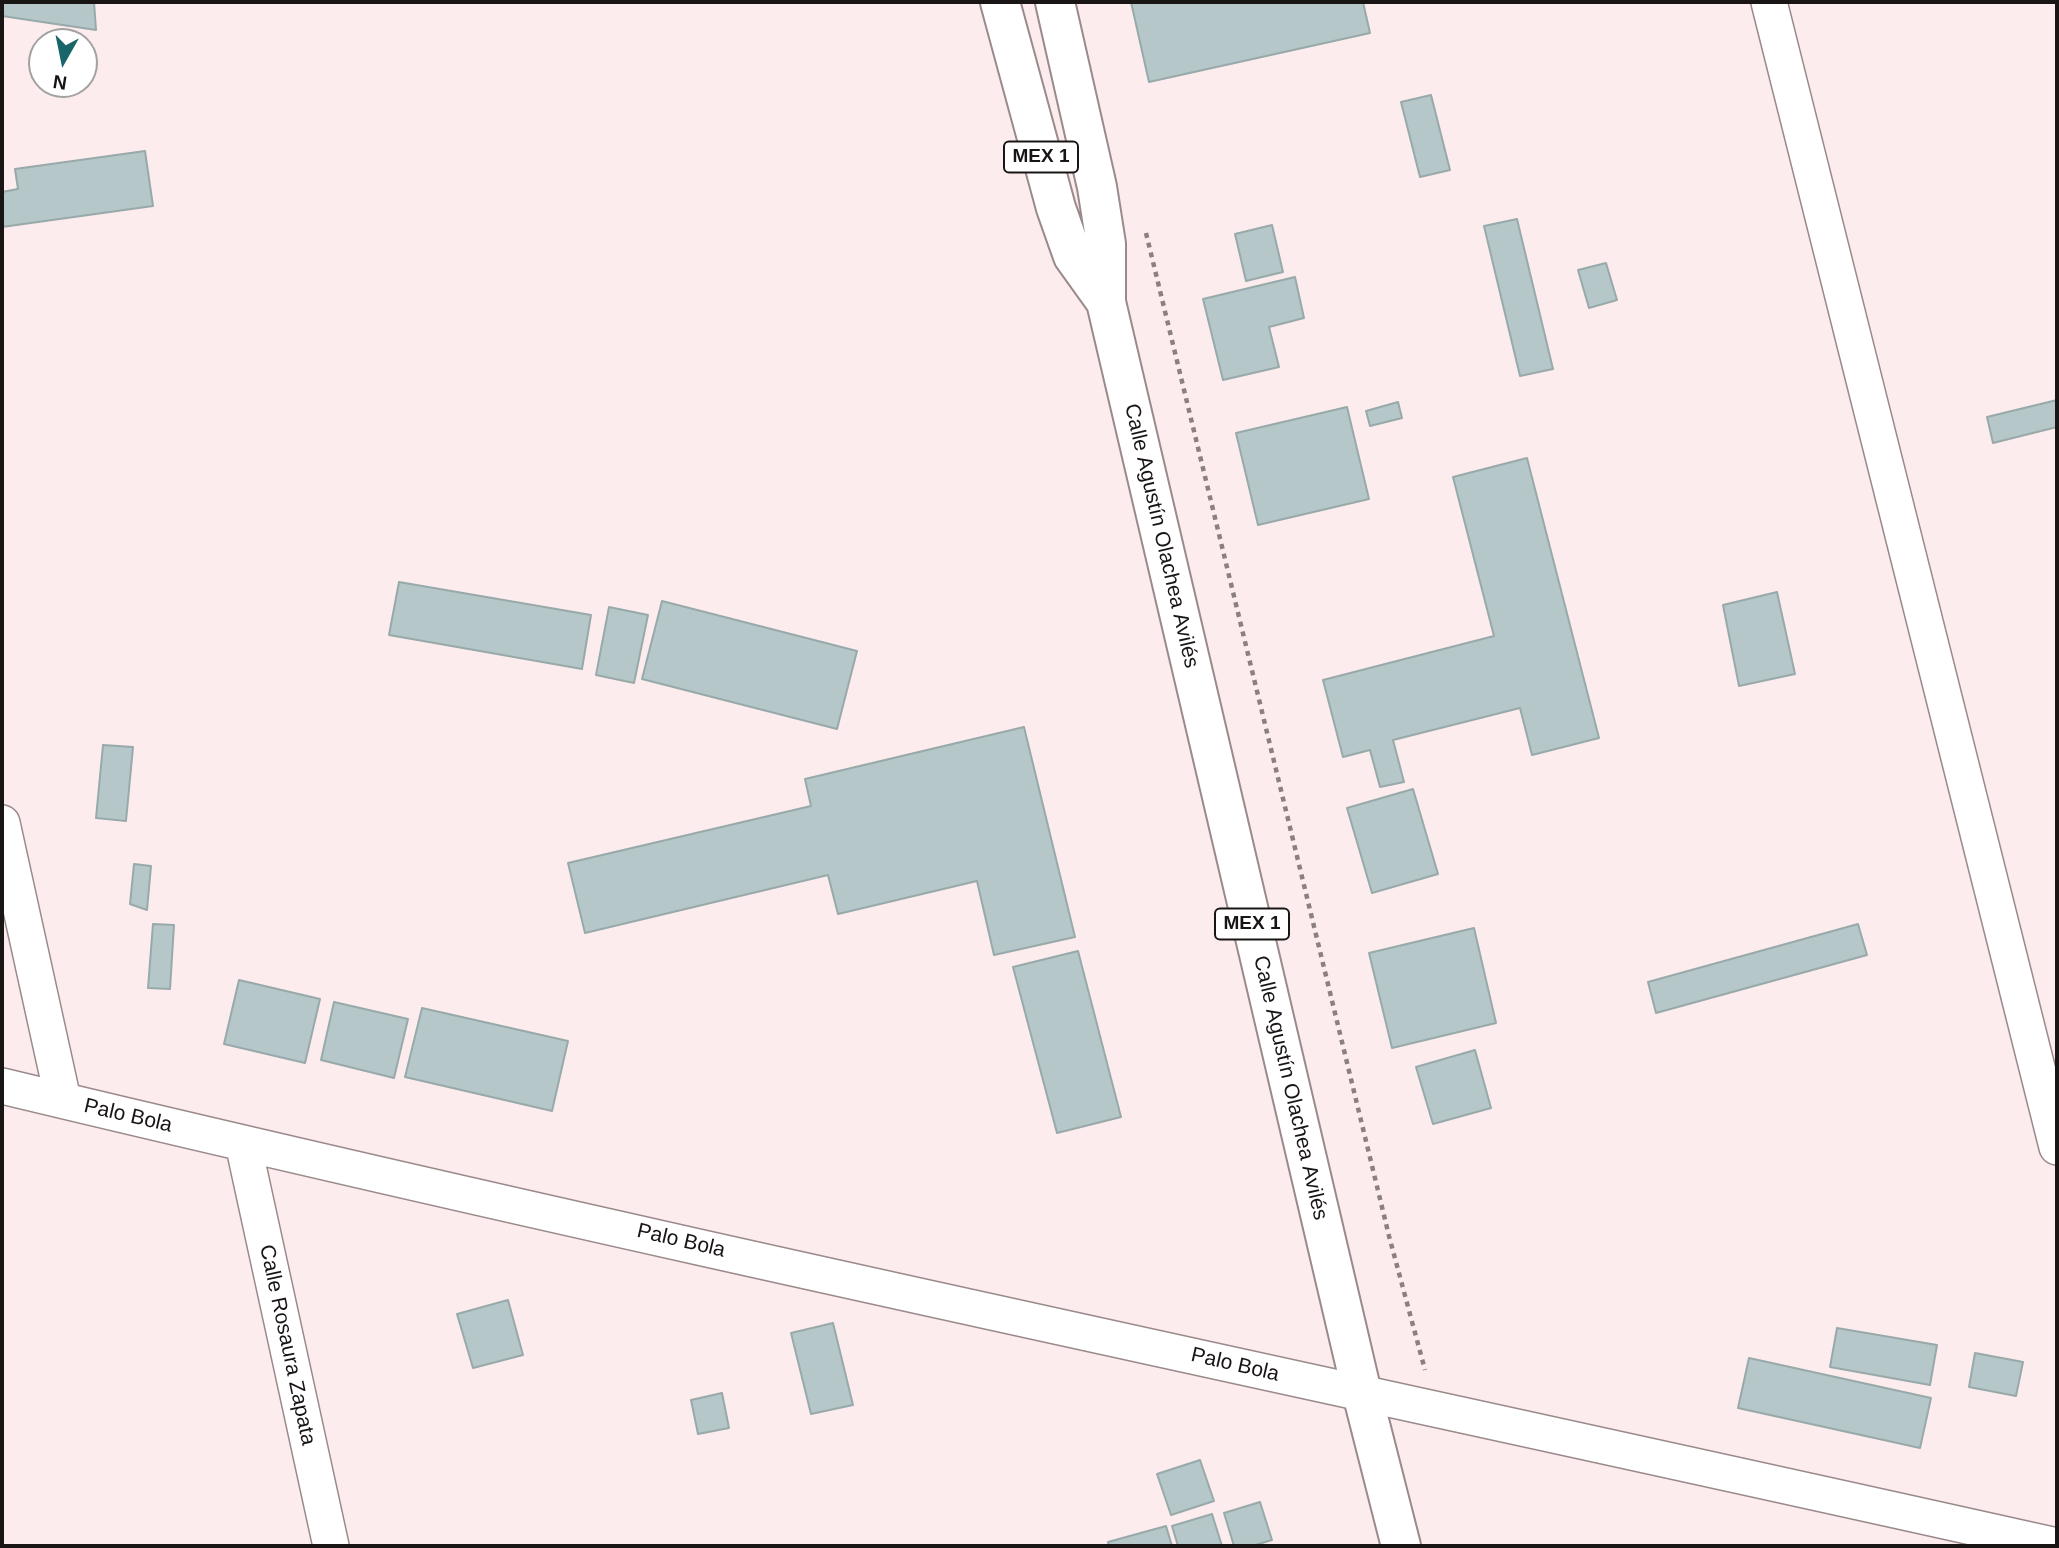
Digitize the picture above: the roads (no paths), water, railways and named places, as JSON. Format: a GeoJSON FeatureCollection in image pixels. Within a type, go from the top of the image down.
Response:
{"type":"FeatureCollection","features":[{"type":"Feature","properties":{"kind":"highway","name":"Calle Agustín Olachea Avilés"},"geometry":{"type":"LineString","coordinates":[[999,2],[1056,208],[1073,256],[1106,302]]}},
{"type":"Feature","properties":{"kind":"highway","name":"Calle Agustín Olachea Avilés"},"geometry":{"type":"LineString","coordinates":[[1055,2],[1097,187],[1106,244],[1106,302],[1362,1393],[1401,1546]]}},
{"type":"Feature","properties":{"kind":"street"},"geometry":{"type":"LineString","coordinates":[[1769,2],[2057,1147]]}},
{"type":"Feature","properties":{"kind":"street"},"geometry":{"type":"LineString","coordinates":[[2,824],[63,1100]]}},
{"type":"Feature","properties":{"kind":"street","name":"Palo Bola"},"geometry":{"type":"LineString","coordinates":[[2,1086],[243,1143],[2057,1546]]}},
{"type":"Feature","properties":{"kind":"street","name":"Calle Rosaura Zapata"},"geometry":{"type":"LineString","coordinates":[[243,1143],[331,1546]]}}]}
